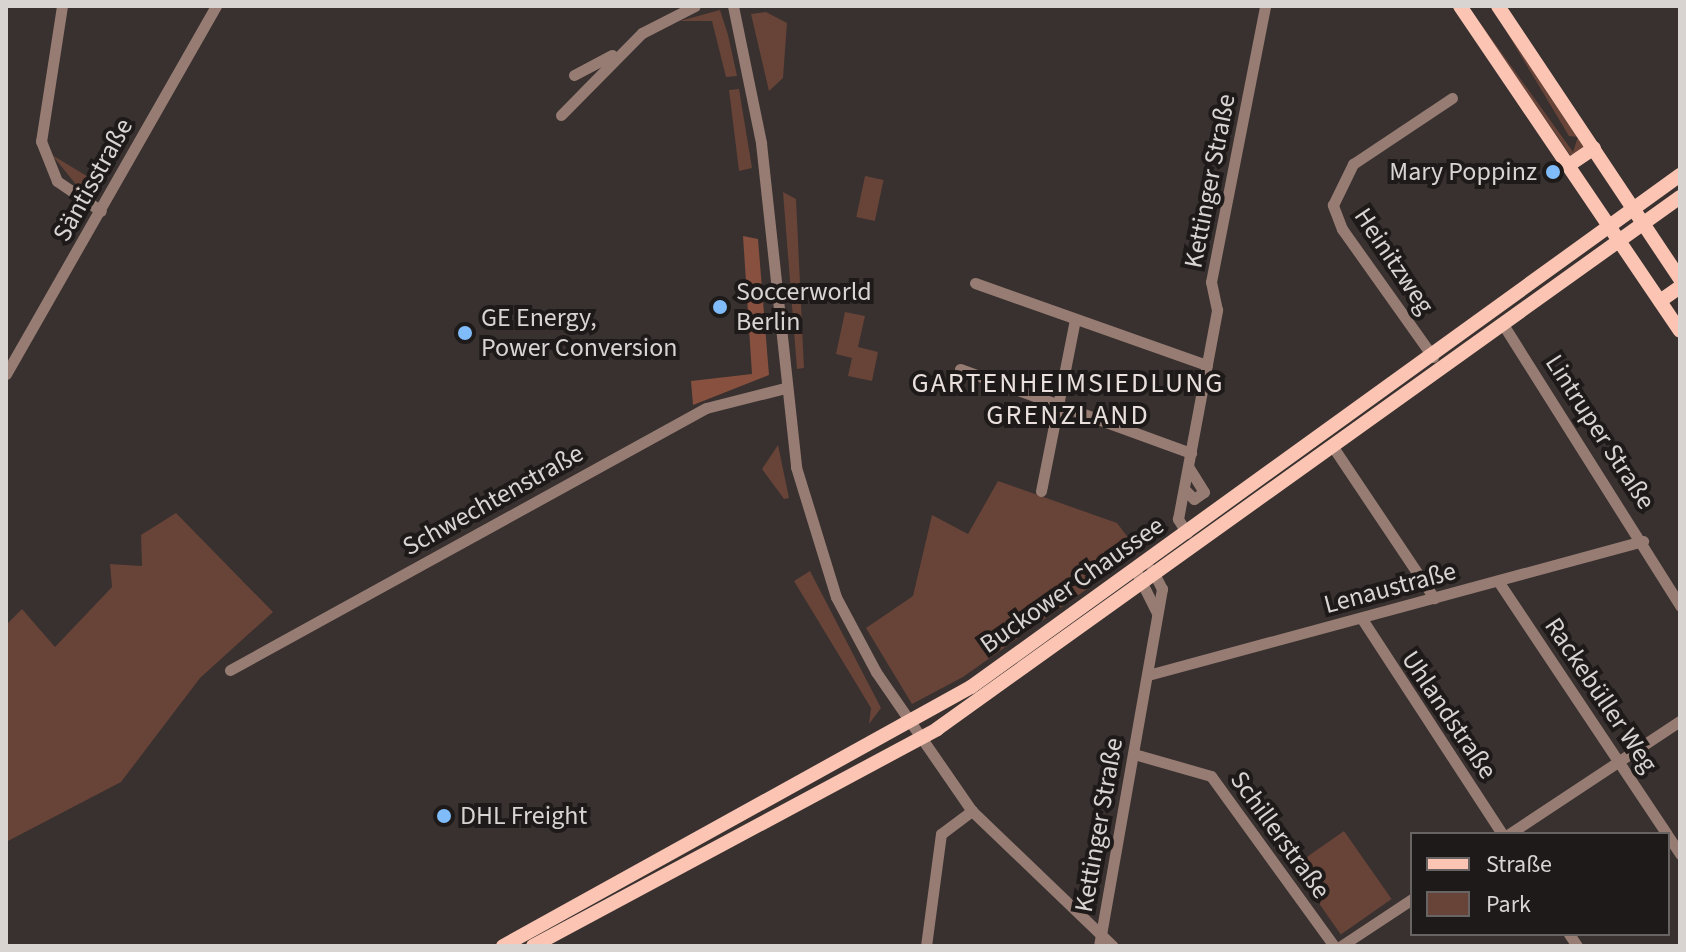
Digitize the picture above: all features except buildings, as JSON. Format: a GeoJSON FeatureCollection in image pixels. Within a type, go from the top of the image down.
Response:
{"type":"FeatureCollection","features":[{"type":"Feature","properties":{"kind":"main road"},"geometry":{"type":"LineString","coordinates":[[1460,6],[1680,331]]}},
{"type":"Feature","properties":{"kind":"main road"},"geometry":{"type":"LineString","coordinates":[[1498,6],[1680,279]]}},
{"type":"Feature","properties":{"kind":"main road"},"geometry":{"type":"LineString","coordinates":[[1569,165],[1594,148]]}},
{"type":"Feature","properties":{"kind":"main road","name":"Buckower Chaussee"},"geometry":{"type":"LineString","coordinates":[[533,946],[920,738],[1145,572],[1187,533],[1680,175]]}},
{"type":"Feature","properties":{"kind":"main road","name":"Buckower Chaussee"},"geometry":{"type":"LineString","coordinates":[[503,946],[971,687],[1508,332],[1680,197]]}},
{"type":"Feature","properties":{"kind":"main road"},"geometry":{"type":"LineString","coordinates":[[1660,301],[1680,287]]}},
{"type":"Feature","properties":{"kind":"street"},"geometry":{"type":"LineString","coordinates":[[62,6],[41,141],[57,181],[101,211]]}},
{"type":"Feature","properties":{"kind":"street","name":"Säntisstraße"},"geometry":{"type":"LineString","coordinates":[[6,374],[216,6]]}},
{"type":"Feature","properties":{"kind":"street"},"geometry":{"type":"LineString","coordinates":[[561,115],[620,52],[654,24],[695,6]]}},
{"type":"Feature","properties":{"kind":"street"},"geometry":{"type":"LineString","coordinates":[[733,6],[761,143],[785,388],[801,487],[830,582],[908,721],[972,811],[1102,931],[1113,946]]}},
{"type":"Feature","properties":{"kind":"street","name":"Kettinger Straße"},"geometry":{"type":"LineString","coordinates":[[1187,533],[1178,519],[1186,491],[1217,310],[1211,282],[1265,6]]}},
{"type":"Feature","properties":{"kind":"street"},"geometry":{"type":"LineString","coordinates":[[574,75],[620,52]]}},
{"type":"Feature","properties":{"kind":"street","name":"Heinitzweg"},"geometry":{"type":"LineString","coordinates":[[1433,357],[1342,229],[1333,205],[1353,164],[1452,98]]}},
{"type":"Feature","properties":{"kind":"street"},"geometry":{"type":"LineString","coordinates":[[975,283],[1207,365]]}},
{"type":"Feature","properties":{"kind":"street"},"geometry":{"type":"LineString","coordinates":[[1041,491],[1075,319]]}},
{"type":"Feature","properties":{"kind":"street","name":"Lintruper Straße"},"geometry":{"type":"LineString","coordinates":[[1508,332],[1643,541],[1680,606]]}},
{"type":"Feature","properties":{"kind":"street"},"geometry":{"type":"LineString","coordinates":[[960,369],[1191,453]]}},
{"type":"Feature","properties":{"kind":"street","name":"Schwechtenstraße"},"geometry":{"type":"LineString","coordinates":[[230,670],[706,408],[785,388]]}},
{"type":"Feature","properties":{"kind":"street"},"geometry":{"type":"LineString","coordinates":[[1333,447],[1434,598]]}},
{"type":"Feature","properties":{"kind":"street","name":"Kettinger Straße"},"geometry":{"type":"LineString","coordinates":[[1186,491],[1194,499],[1204,492],[1189,468]]}},
{"type":"Feature","properties":{"kind":"street","name":"Lenaustraße"},"geometry":{"type":"LineString","coordinates":[[1148,675],[1643,541]]}},
{"type":"Feature","properties":{"kind":"street","name":"Kettinger Straße"},"geometry":{"type":"LineString","coordinates":[[1099,946],[1158,617],[1145,572]]}},
{"type":"Feature","properties":{"kind":"street","name":"Rackebüller Weg"},"geometry":{"type":"LineString","coordinates":[[1498,581],[1666,832]]}},
{"type":"Feature","properties":{"kind":"street","name":"Uhlandstraße"},"geometry":{"type":"LineString","coordinates":[[1362,619],[1501,832]]}},
{"type":"Feature","properties":{"kind":"street"},"geometry":{"type":"LineString","coordinates":[[1512,832],[1680,721]]}},
{"type":"Feature","properties":{"kind":"street","name":"Schillerstraße"},"geometry":{"type":"LineString","coordinates":[[1134,754],[1211,776],[1334,946]]}},
{"type":"Feature","properties":{"kind":"street"},"geometry":{"type":"LineString","coordinates":[[926,946],[941,834],[972,811]]}},
{"type":"Feature","properties":{"kind":"street"},"geometry":{"type":"LineString","coordinates":[[1341,946],[1410,900]]}},
{"type":"Feature","properties":{"kind":"green space"},"geometry":{"type":"Polygon","coordinates":[[[1468,6],[1573,152],[1578,137],[1585,148],[1570,155],[1468,6]]]}},
{"type":"Feature","properties":{"kind":"green space"},"geometry":{"type":"Polygon","coordinates":[[[1491,6],[1578,137],[1569,136],[1491,6]]]}},
{"type":"Feature","properties":{"kind":"green space"},"geometry":{"type":"Polygon","coordinates":[[[720,10],[737,76],[726,77],[712,21],[680,21],[720,10]]]}},
{"type":"Feature","properties":{"kind":"green space"},"geometry":{"type":"Polygon","coordinates":[[[766,12],[787,23],[783,78],[769,91],[751,14],[766,12]]]}},
{"type":"Feature","properties":{"kind":"green space"},"geometry":{"type":"Polygon","coordinates":[[[739,89],[752,168],[739,171],[729,90],[739,89]]]}},
{"type":"Feature","properties":{"kind":"green space"},"geometry":{"type":"Polygon","coordinates":[[[52,155],[100,184],[97,190],[83,193],[52,155]]]}},
{"type":"Feature","properties":{"kind":"green space"},"geometry":{"type":"Polygon","coordinates":[[[865,176],[884,180],[875,221],[856,217],[865,176]]]}},
{"type":"Feature","properties":{"kind":"green space"},"geometry":{"type":"Polygon","coordinates":[[[783,192],[796,199],[804,368],[797,369],[783,192]]]}},
{"type":"Feature","properties":{"kind":"green space"},"geometry":{"type":"Polygon","coordinates":[[[845,312],[865,316],[858,347],[878,352],[872,381],[848,376],[852,358],[836,354],[845,312]]]}},
{"type":"Feature","properties":{"kind":"green space"},"geometry":{"type":"Polygon","coordinates":[[[778,445],[789,498],[784,499],[762,469],[778,445]]]}},
{"type":"Feature","properties":{"kind":"green space"},"geometry":{"type":"Polygon","coordinates":[[[998,481],[1117,523],[1139,552],[963,677],[912,704],[866,628],[913,596],[932,515],[968,534],[998,481]]]}},
{"type":"Feature","properties":{"kind":"green space"},"geometry":{"type":"Polygon","coordinates":[[[176,513],[273,612],[200,678],[121,782],[6,842],[6,625],[22,609],[55,647],[112,587],[110,564],[142,566],[141,535],[176,513]]]}},
{"type":"Feature","properties":{"kind":"green space"},"geometry":{"type":"Polygon","coordinates":[[[810,571],[881,708],[869,724],[871,708],[794,581],[810,571]]]}},
{"type":"Feature","properties":{"kind":"green space"},"geometry":{"type":"Polygon","coordinates":[[[1344,831],[1392,899],[1341,935],[1293,867],[1344,831]]]}},
{"type":"Feature","properties":{"kind":"shaded area"},"geometry":{"type":"Polygon","coordinates":[[[743,236],[758,239],[769,375],[693,405],[691,381],[752,374],[743,236]]]}},
{"type":"Feature","properties":{"kind":"place","name":"Mary Poppinz"},"geometry":{"type":"Point","coordinates":[1553,172]}},
{"type":"Feature","properties":{"kind":"place","name":"Soccerworld Berlin"},"geometry":{"type":"Point","coordinates":[720,307]}},
{"type":"Feature","properties":{"kind":"place","name":"GE Energy, Power Conversion"},"geometry":{"type":"Point","coordinates":[465,333]}},
{"type":"Feature","properties":{"kind":"place","name":"DHL Freight"},"geometry":{"type":"Point","coordinates":[444,816]}},
{"type":"Feature","properties":{"kind":"district","name":"GARTENHEIMSIEDLUNG GRENZLAND"},"geometry":{"type":"Point","coordinates":[1068,399]}}]}
